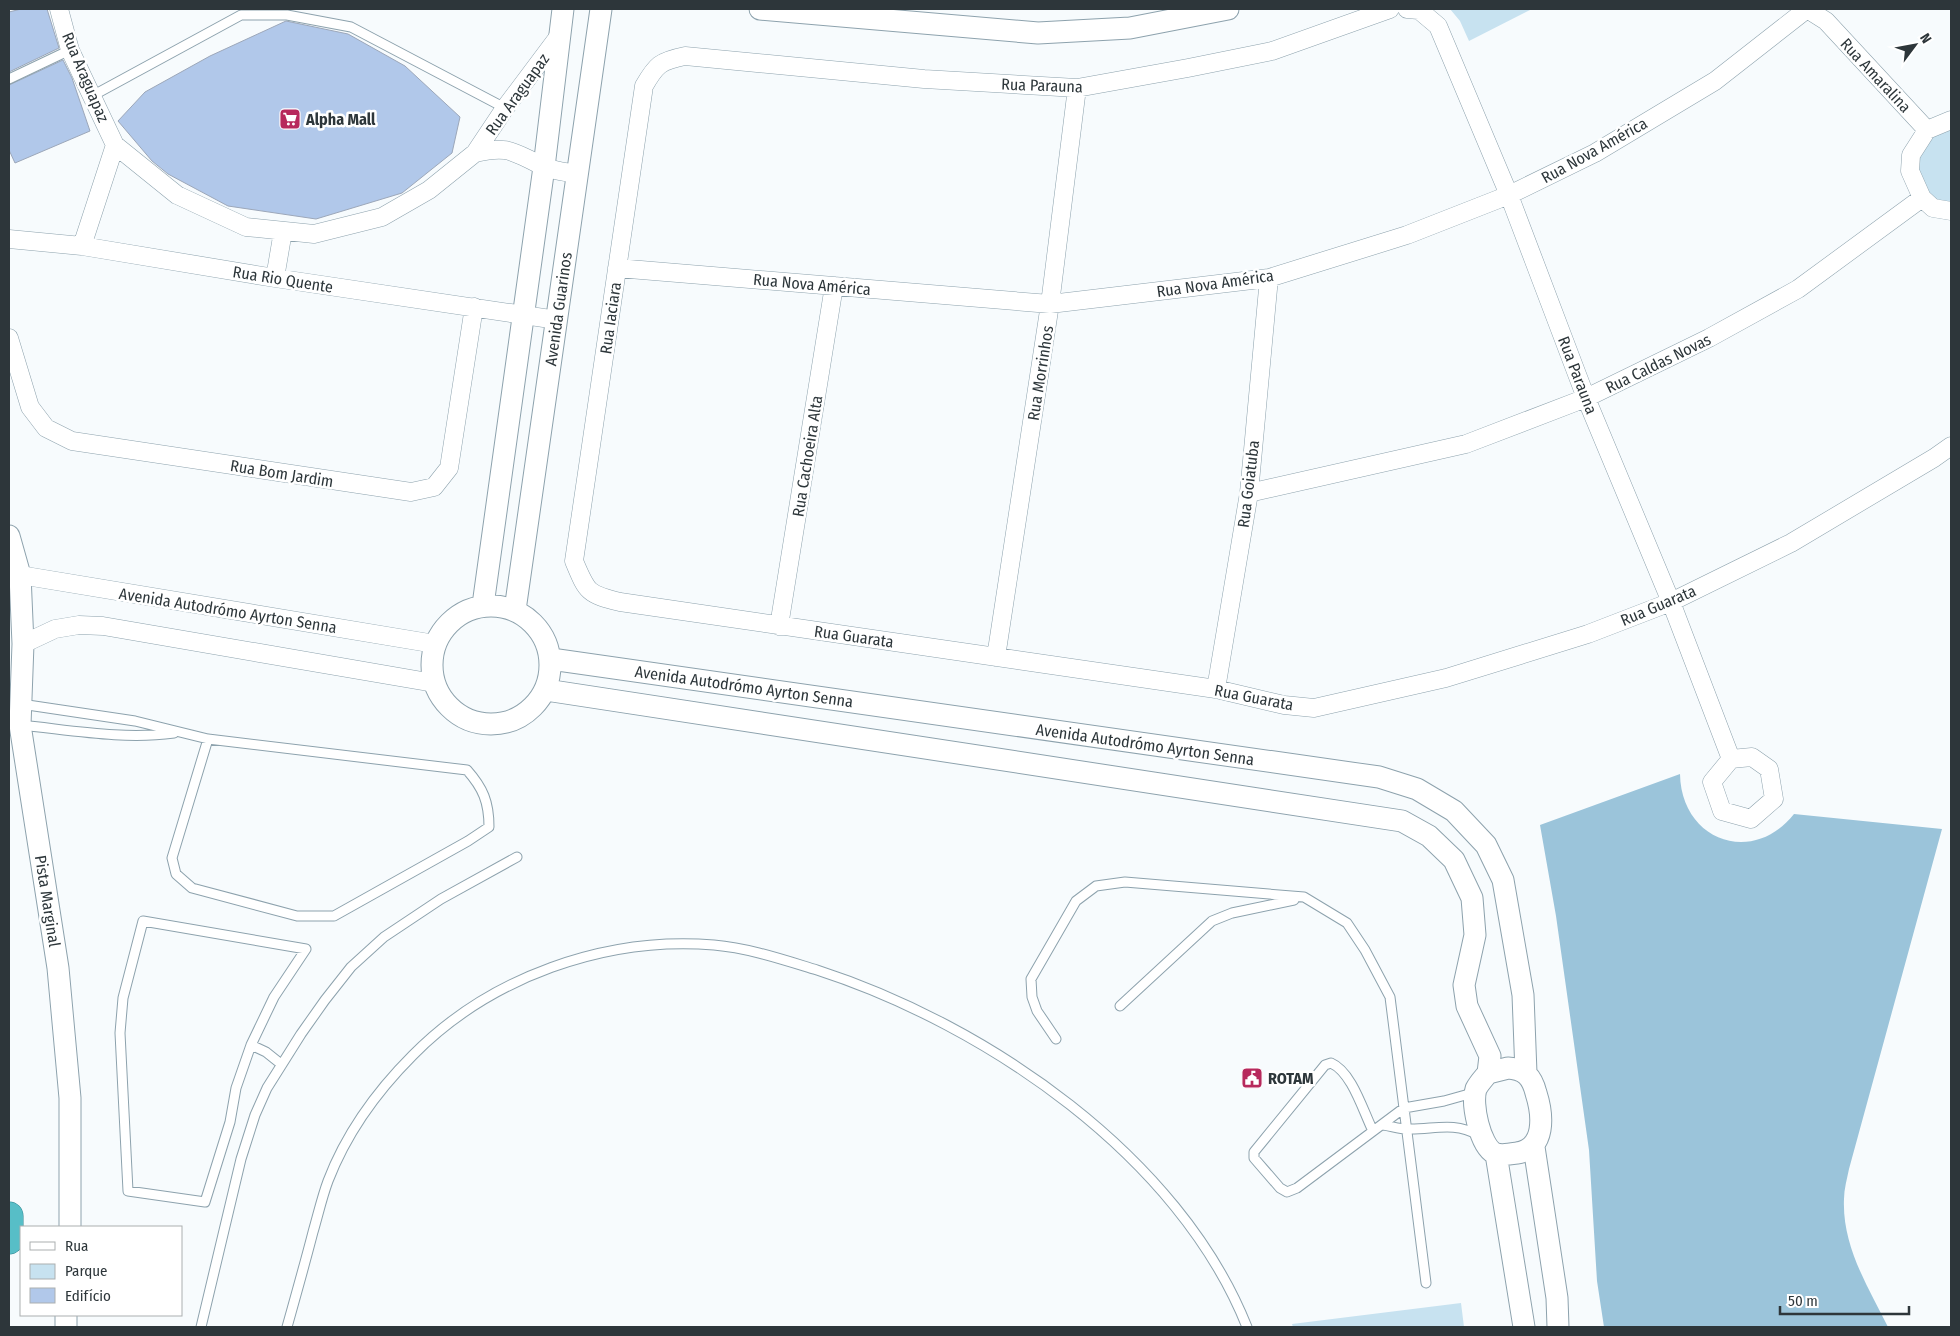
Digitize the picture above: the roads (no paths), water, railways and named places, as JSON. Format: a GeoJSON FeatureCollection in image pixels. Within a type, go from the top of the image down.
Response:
{"type":"FeatureCollection","features":[{"type":"Feature","properties":{"kind":"highway"},"geometry":{"type":"LineString","coordinates":[[9,1216],[9,1240]]}},
{"type":"Feature","properties":{"kind":"street","name":"Rua Araguapaz"},"geometry":{"type":"LineString","coordinates":[[59,9],[70,50],[115,145],[177,195],[246,226],[314,234],[382,217],[429,190],[475,153],[505,108],[559,36]]}},
{"type":"Feature","properties":{"kind":"street","name":"Avenida Guarinos"},"geometry":{"type":"LineString","coordinates":[[483,605],[544,167],[563,9]]}},
{"type":"Feature","properties":{"kind":"street","name":"Avenida Guarinos"},"geometry":{"type":"LineString","coordinates":[[515,610],[601,9]]}},
{"type":"Feature","properties":{"kind":"street"},"geometry":{"type":"LineString","coordinates":[[760,9],[787,9],[1038,33],[1130,28],[1228,9]]}},
{"type":"Feature","properties":{"kind":"street","name":"Rua Parauna"},"geometry":{"type":"LineString","coordinates":[[685,56],[924,79],[1077,88],[1188,68],[1272,50],[1390,9]]}},
{"type":"Feature","properties":{"kind":"street","name":"Rua Parauna"},"geometry":{"type":"LineString","coordinates":[[1407,9],[1419,10],[1438,26],[1510,195],[1586,398],[1671,602],[1731,759]]}},
{"type":"Feature","properties":{"kind":"street","name":"Rua Nova América"},"geometry":{"type":"LineString","coordinates":[[617,268],[1050,304],[1269,278],[1407,236],[1510,195],[1595,153],[1715,81],[1807,9]]}},
{"type":"Feature","properties":{"kind":"street","name":"Rua Amaralina"},"geometry":{"type":"LineString","coordinates":[[1807,9],[1824,15],[1926,130]]}},
{"type":"Feature","properties":{"kind":"street","name":"Rua Iaciara"},"geometry":{"type":"LineString","coordinates":[[597,597],[584,586],[574,561],[644,86],[654,68],[668,59],[685,56]]}},
{"type":"Feature","properties":{"kind":"street","name":"Rua Morrinhos"},"geometry":{"type":"LineString","coordinates":[[996,657],[1050,304],[1077,88]]}},
{"type":"Feature","properties":{"kind":"street"},"geometry":{"type":"LineString","coordinates":[[1951,120],[1926,130],[1910,155],[1910,170],[1922,198],[1933,208],[1951,212]]}},
{"type":"Feature","properties":{"kind":"street"},"geometry":{"type":"LineString","coordinates":[[82,246],[115,145]]}},
{"type":"Feature","properties":{"kind":"street","name":"Rua Araguapaz"},"geometry":{"type":"LineString","coordinates":[[475,153],[496,148],[513,151],[544,167],[577,174]]}},
{"type":"Feature","properties":{"kind":"street","name":"Rua Caldas Novas"},"geometry":{"type":"LineString","coordinates":[[1249,493],[1466,444],[1586,398],[1709,338],[1798,289],[1922,198]]}},
{"type":"Feature","properties":{"kind":"street"},"geometry":{"type":"LineString","coordinates":[[275,278],[283,231]]}},
{"type":"Feature","properties":{"kind":"street","name":"Rua Rio Quente"},"geometry":{"type":"LineString","coordinates":[[9,239],[82,246],[275,278],[557,320]]}},
{"type":"Feature","properties":{"kind":"street","name":"Rua Goiatuba"},"geometry":{"type":"LineString","coordinates":[[1216,689],[1249,493],[1269,278]]}},
{"type":"Feature","properties":{"kind":"street","name":"Rua Cachoeira Alta"},"geometry":{"type":"LineString","coordinates":[[779,626],[834,286]]}},
{"type":"Feature","properties":{"kind":"street","name":"Rua Bom Jardim"},"geometry":{"type":"LineString","coordinates":[[9,338],[30,407],[46,428],[72,441],[411,492],[434,487],[449,468],[474,307]]}},
{"type":"Feature","properties":{"kind":"street","name":"Rua Guarata"},"geometry":{"type":"LineString","coordinates":[[597,597],[779,626],[1216,689],[1284,705],[1314,708],[1446,678],[1588,634],[1671,602],[1791,543],[1951,446]]}},
{"type":"Feature","properties":{"kind":"street","name":"Pista Marginal"},"geometry":{"type":"LineString","coordinates":[[9,536],[23,644],[16,716],[58,968],[70,1098],[70,1226]]}},
{"type":"Feature","properties":{"kind":"street","name":"Avenida Autodrómo Ayrton Senna"},"geometry":{"type":"LineString","coordinates":[[15,578],[435,644]]}},
{"type":"Feature","properties":{"kind":"street"},"geometry":{"type":"LineString","coordinates":[[483,605],[499,605],[515,610],[528,618],[547,643],[551,659],[546,690],[534,707],[518,719],[498,724],[477,723],[458,715],[443,701],[434,682],[431,663],[435,644],[442,630],[467,609],[483,605]]}},
{"type":"Feature","properties":{"kind":"street"},"geometry":{"type":"LineString","coordinates":[[23,644],[56,630],[79,624],[103,626],[434,682]]}},
{"type":"Feature","properties":{"kind":"street","name":"Avenida Autodrómo Ayrton Senna"},"geometry":{"type":"LineString","coordinates":[[551,659],[1369,776],[1417,788],[1454,811],[1486,845],[1503,880],[1523,995],[1526,1073],[1533,1082],[1538,1100],[1540,1128],[1538,1140],[1534,1146],[1557,1298],[1558,1327]]}},
{"type":"Feature","properties":{"kind":"street","name":"Avenida Autodrómo Ayrton Senna"},"geometry":{"type":"LineString","coordinates":[[546,690],[1402,821],[1429,836],[1454,860],[1472,898],[1475,935],[1464,985],[1467,1006],[1490,1056],[1482,1081],[1476,1114],[1482,1137],[1488,1148],[1496,1154],[1524,1327]]}},
{"type":"Feature","properties":{"kind":"street"},"geometry":{"type":"LineString","coordinates":[[1482,1081],[1508,1068],[1518,1069],[1526,1073]]}},
{"type":"Feature","properties":{"kind":"street"},"geometry":{"type":"LineString","coordinates":[[1496,1154],[1523,1152],[1534,1146]]}},
{"type":"Feature","properties":{"kind":"lane"},"geometry":{"type":"LineString","coordinates":[[92,96],[242,15],[286,15],[351,27],[505,108]]}},
{"type":"Feature","properties":{"kind":"lane"},"geometry":{"type":"LineString","coordinates":[[9,79],[70,50]]}},
{"type":"Feature","properties":{"kind":"lane"},"geometry":{"type":"LineString","coordinates":[[102,715],[102,733]]}},
{"type":"Feature","properties":{"kind":"lane"},"geometry":{"type":"LineString","coordinates":[[16,716],[102,715],[156,725],[208,739],[468,770],[480,785],[489,810],[489,827],[468,841],[334,916],[297,916],[192,888],[176,874],[172,858],[208,739]]}},
{"type":"Feature","properties":{"kind":"lane"},"geometry":{"type":"LineString","coordinates":[[16,716],[102,733],[155,735],[177,732]]}},
{"type":"Feature","properties":{"kind":"lane"},"geometry":{"type":"LineString","coordinates":[[201,1327],[241,1159],[255,1115],[282,1064],[325,1000],[350,968],[384,937],[441,899],[517,857]]}},
{"type":"Feature","properties":{"kind":"lane"},"geometry":{"type":"LineString","coordinates":[[1056,1039],[1038,1011],[1032,997],[1031,979],[1076,901],[1096,886],[1124,882],[1304,898],[1347,923],[1365,950],[1390,997],[1426,1283]]}},
{"type":"Feature","properties":{"kind":"lane"},"geometry":{"type":"LineString","coordinates":[[1120,1006],[1212,921],[1232,913],[1304,898]]}},
{"type":"Feature","properties":{"kind":"lane"},"geometry":{"type":"LineString","coordinates":[[143,921],[306,949],[274,997],[251,1045],[236,1088],[230,1122],[205,1202],[128,1192],[120,1033],[123,998],[143,921]]}},
{"type":"Feature","properties":{"kind":"lane"},"geometry":{"type":"LineString","coordinates":[[287,1327],[327,1182],[356,1127],[373,1100],[415,1053],[463,1014],[503,989],[544,970],[572,961],[629,948],[688,944],[718,946],[756,953],[795,963],[870,989],[946,1024],[1020,1068],[1108,1138],[1152,1181],[1181,1213],[1213,1257],[1238,1305],[1247,1327]]}},
{"type":"Feature","properties":{"kind":"lane"},"geometry":{"type":"LineString","coordinates":[[251,1045],[266,1052],[282,1064]]}},
{"type":"Feature","properties":{"kind":"lane"},"geometry":{"type":"LineString","coordinates":[[1373,1131],[1348,1077],[1340,1067],[1331,1063],[1325,1065],[1254,1152],[1254,1158],[1280,1188],[1287,1192],[1298,1188],[1404,1108],[1444,1101],[1469,1094],[1482,1081]]}},
{"type":"Feature","properties":{"kind":"lane"},"geometry":{"type":"LineString","coordinates":[[1383,1125],[1406,1129],[1446,1126],[1472,1132],[1482,1137]]}},
{"type":"Feature","properties":{"kind":"place","name":"Alpha Mall"},"geometry":{"type":"Point","coordinates":[290,119]}},
{"type":"Feature","properties":{"kind":"place","name":"ROTAM"},"geometry":{"type":"Point","coordinates":[1252,1078]}}]}
